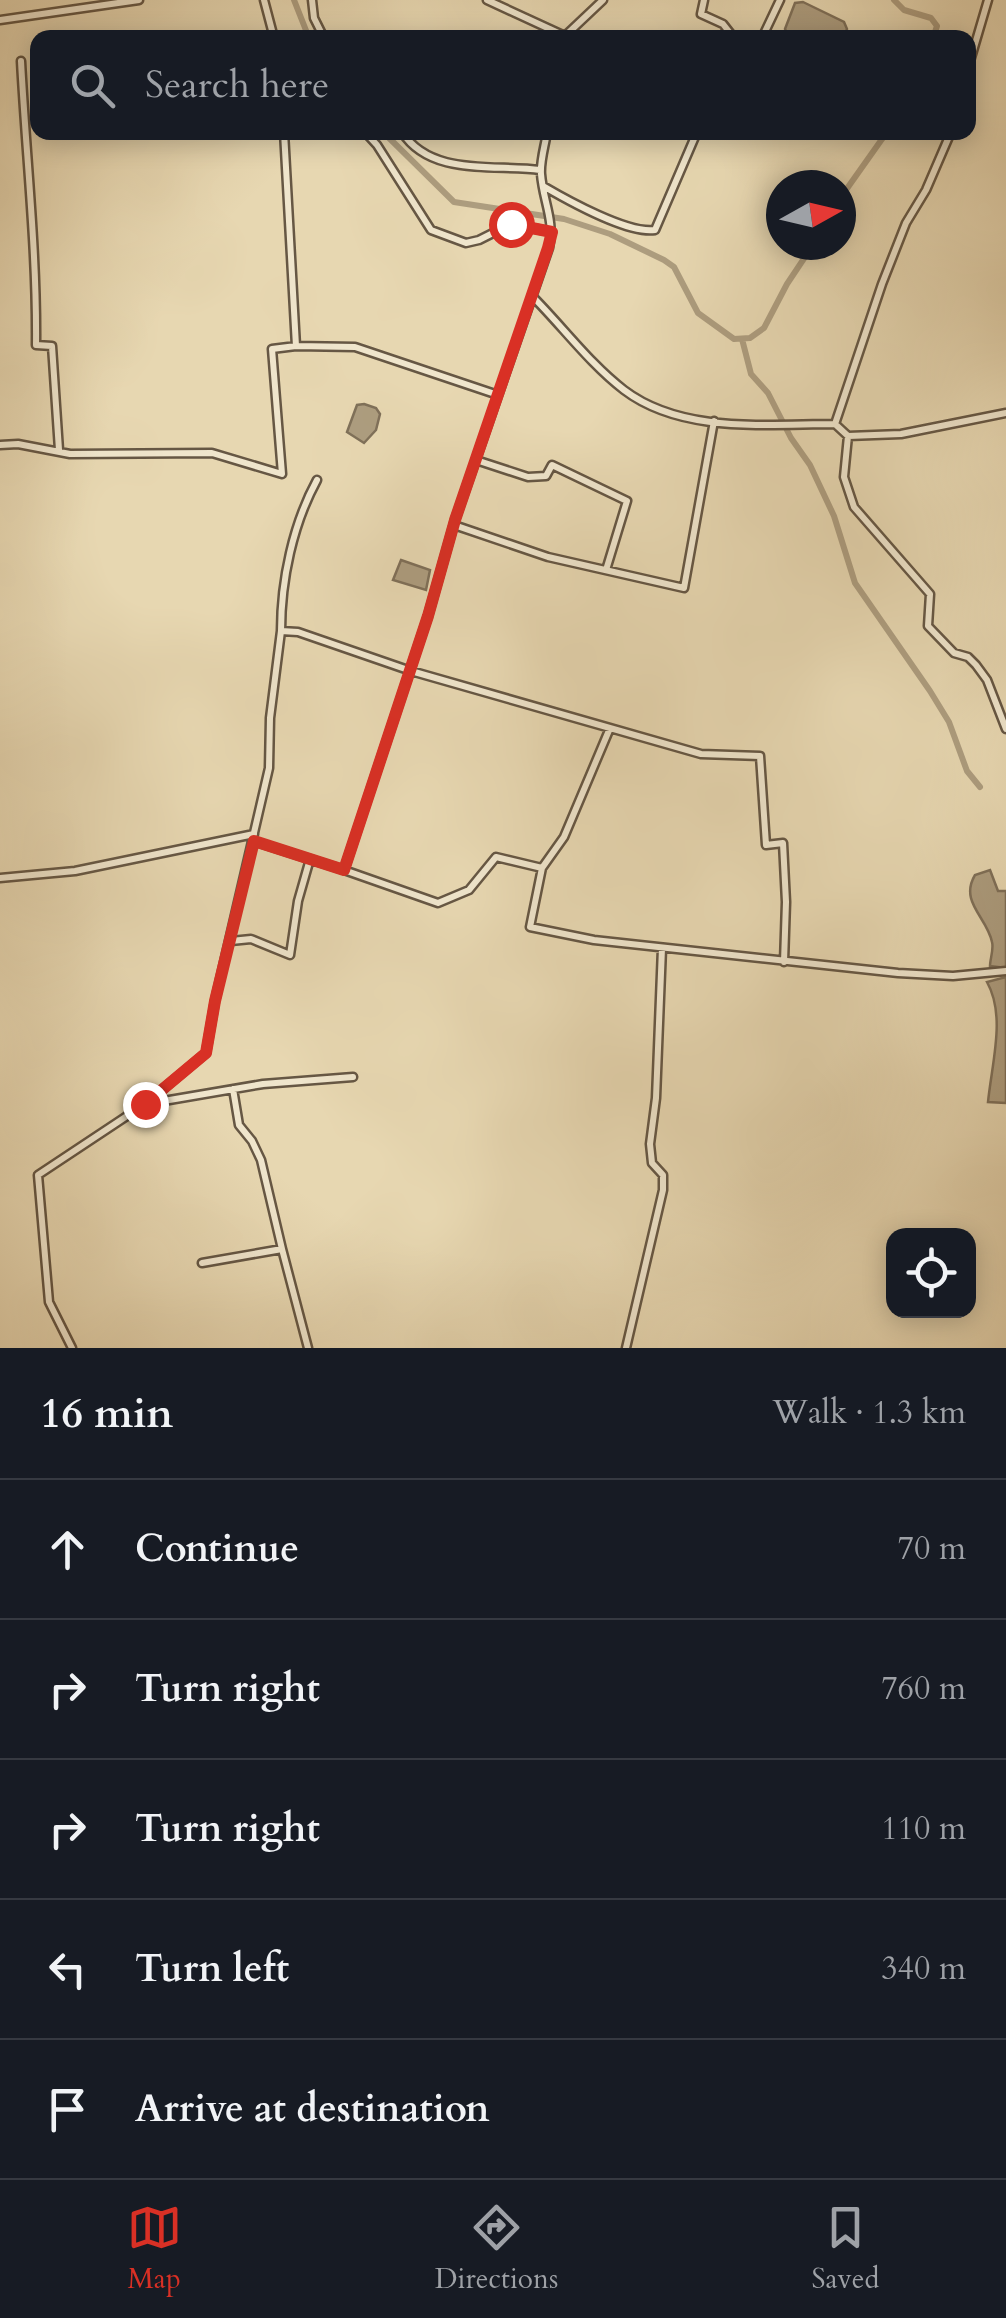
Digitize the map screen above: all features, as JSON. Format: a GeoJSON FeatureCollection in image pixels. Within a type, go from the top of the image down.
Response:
{"type":"FeatureCollection","features":[{"type":"Feature","properties":{"kind":"street"},"geometry":{"type":"LineString","coordinates":[[0,20],[139,0]]}},
{"type":"Feature","properties":{"kind":"street"},"geometry":{"type":"LineString","coordinates":[[264,0],[272,30]]}},
{"type":"Feature","properties":{"kind":"street"},"geometry":{"type":"LineString","coordinates":[[312,0],[320,30]]}},
{"type":"Feature","properties":{"kind":"street"},"geometry":{"type":"LineString","coordinates":[[487,0],[550,30]]}},
{"type":"Feature","properties":{"kind":"street"},"geometry":{"type":"LineString","coordinates":[[572,30],[603,0]]}},
{"type":"Feature","properties":{"kind":"street"},"geometry":{"type":"LineString","coordinates":[[704,0],[702,14],[727,30]]}},
{"type":"Feature","properties":{"kind":"street"},"geometry":{"type":"LineString","coordinates":[[766,30],[780,0]]}},
{"type":"Feature","properties":{"kind":"street"},"geometry":{"type":"LineString","coordinates":[[976,41],[988,0]]}},
{"type":"Feature","properties":{"kind":"street"},"geometry":{"type":"LineString","coordinates":[[21,60],[27,182],[37,268],[36,345],[52,346],[59,450]]}},
{"type":"Feature","properties":{"kind":"street"},"geometry":{"type":"LineString","coordinates":[[284,140],[296,346]]}},
{"type":"Feature","properties":{"kind":"street"},"geometry":{"type":"LineString","coordinates":[[372,140],[431,230],[466,243],[511,224],[552,227]]}},
{"type":"Feature","properties":{"kind":"street"},"geometry":{"type":"LineString","coordinates":[[407,140],[426,156],[497,170],[509,166],[540,170]]}},
{"type":"Feature","properties":{"kind":"street"},"geometry":{"type":"LineString","coordinates":[[344,870],[552,227],[540,170],[546,140]]}},
{"type":"Feature","properties":{"kind":"street"},"geometry":{"type":"LineString","coordinates":[[542,185],[558,196],[640,230],[656,230],[693,140]]}},
{"type":"Feature","properties":{"kind":"street"},"geometry":{"type":"LineString","coordinates":[[835,424],[888,268],[947,140]]}},
{"type":"Feature","properties":{"kind":"street"},"geometry":{"type":"LineString","coordinates":[[532,296],[624,390],[654,408],[754,426],[835,424],[848,436],[901,434],[1006,414]]}},
{"type":"Feature","properties":{"kind":"street"},"geometry":{"type":"LineString","coordinates":[[0,445],[70,454],[212,453],[282,474],[272,349],[296,346],[355,346],[498,395]]}},
{"type":"Feature","properties":{"kind":"street"},"geometry":{"type":"LineString","coordinates":[[454,525],[548,557],[684,588],[714,420]]}},
{"type":"Feature","properties":{"kind":"street"},"geometry":{"type":"LineString","coordinates":[[848,436],[844,477],[854,507],[930,594],[928,626],[954,653],[968,657],[976,665],[1006,729]]}},
{"type":"Feature","properties":{"kind":"street"},"geometry":{"type":"LineString","coordinates":[[476,460],[528,477],[546,476],[552,465],[627,501],[606,570]]}},
{"type":"Feature","properties":{"kind":"street"},"geometry":{"type":"LineString","coordinates":[[72,1348],[50,1302],[38,1175],[145,1104],[206,1053],[269,768],[270,718],[296,528],[306,497],[317,480]]}},
{"type":"Feature","properties":{"kind":"street"},"geometry":{"type":"LineString","coordinates":[[281,630],[701,754],[760,756],[766,844],[783,842],[784,962]]}},
{"type":"Feature","properties":{"kind":"street"},"geometry":{"type":"LineString","coordinates":[[610,728],[564,837],[542,868],[530,928],[594,940],[784,962],[953,976],[1006,971]]}},
{"type":"Feature","properties":{"kind":"street"},"geometry":{"type":"LineString","coordinates":[[0,878],[74,871],[255,837],[438,903],[469,890],[496,858],[542,868]]}},
{"type":"Feature","properties":{"kind":"street"},"geometry":{"type":"LineString","coordinates":[[229,941],[251,939],[290,956],[298,901],[310,859]]}},
{"type":"Feature","properties":{"kind":"street"},"geometry":{"type":"LineString","coordinates":[[626,1348],[662,1190],[663,1176],[652,1163],[650,1144],[656,1098],[662,948]]}},
{"type":"Feature","properties":{"kind":"street"},"geometry":{"type":"LineString","coordinates":[[145,1104],[234,1089],[353,1077]]}},
{"type":"Feature","properties":{"kind":"street"},"geometry":{"type":"LineString","coordinates":[[234,1089],[238,1125],[261,1160],[308,1348]]}},
{"type":"Feature","properties":{"kind":"street"},"geometry":{"type":"LineString","coordinates":[[202,1263],[282,1249]]}},
{"type":"Feature","properties":{"kind":"shaded area"},"geometry":{"type":"Polygon","coordinates":[[[803,2],[844,22],[847,30],[786,30],[795,3],[803,2]]]}},
{"type":"Feature","properties":{"kind":"shaded area"},"geometry":{"type":"Polygon","coordinates":[[[364,404],[380,414],[376,430],[364,443],[347,432],[357,405],[364,404]]]}},
{"type":"Feature","properties":{"kind":"shaded area"},"geometry":{"type":"Polygon","coordinates":[[[401,560],[430,570],[426,590],[393,580],[401,560]]]}},
{"type":"Feature","properties":{"kind":"shaded area"},"geometry":{"type":"Polygon","coordinates":[[[990,870],[998,891],[1006,891],[1006,968],[990,966],[992,942],[970,893],[975,875],[990,870]]]}},
{"type":"Feature","properties":{"kind":"shaded area"},"geometry":{"type":"Polygon","coordinates":[[[1006,977],[1006,1103],[988,1102],[997,1024],[987,982],[1006,977]]]}},
{"type":"Feature","properties":{"kind":"waterway"},"geometry":{"type":"LineString","coordinates":[[294,0],[306,30]]}},
{"type":"Feature","properties":{"kind":"waterway"},"geometry":{"type":"LineString","coordinates":[[894,0],[904,10],[931,18],[936,30]]}},
{"type":"Feature","properties":{"kind":"waterway"},"geometry":{"type":"LineString","coordinates":[[391,140],[454,202],[564,219],[610,234],[664,260],[674,267],[698,313],[734,339],[750,338],[764,328],[803,260]]}},
{"type":"Feature","properties":{"kind":"waterway"},"geometry":{"type":"LineString","coordinates":[[856,176],[881,140]]}},
{"type":"Feature","properties":{"kind":"waterway"},"geometry":{"type":"LineString","coordinates":[[742,339],[751,374],[768,393],[834,516],[855,583],[949,722],[967,771],[980,787]]}},
{"type":"Feature","properties":{"kind":"route"},"geometry":{"type":"LineString","coordinates":[[145,1104],[206,1053],[254,841],[344,870],[428,616],[455,520],[548,248],[552,232],[511,224]]}}]}
